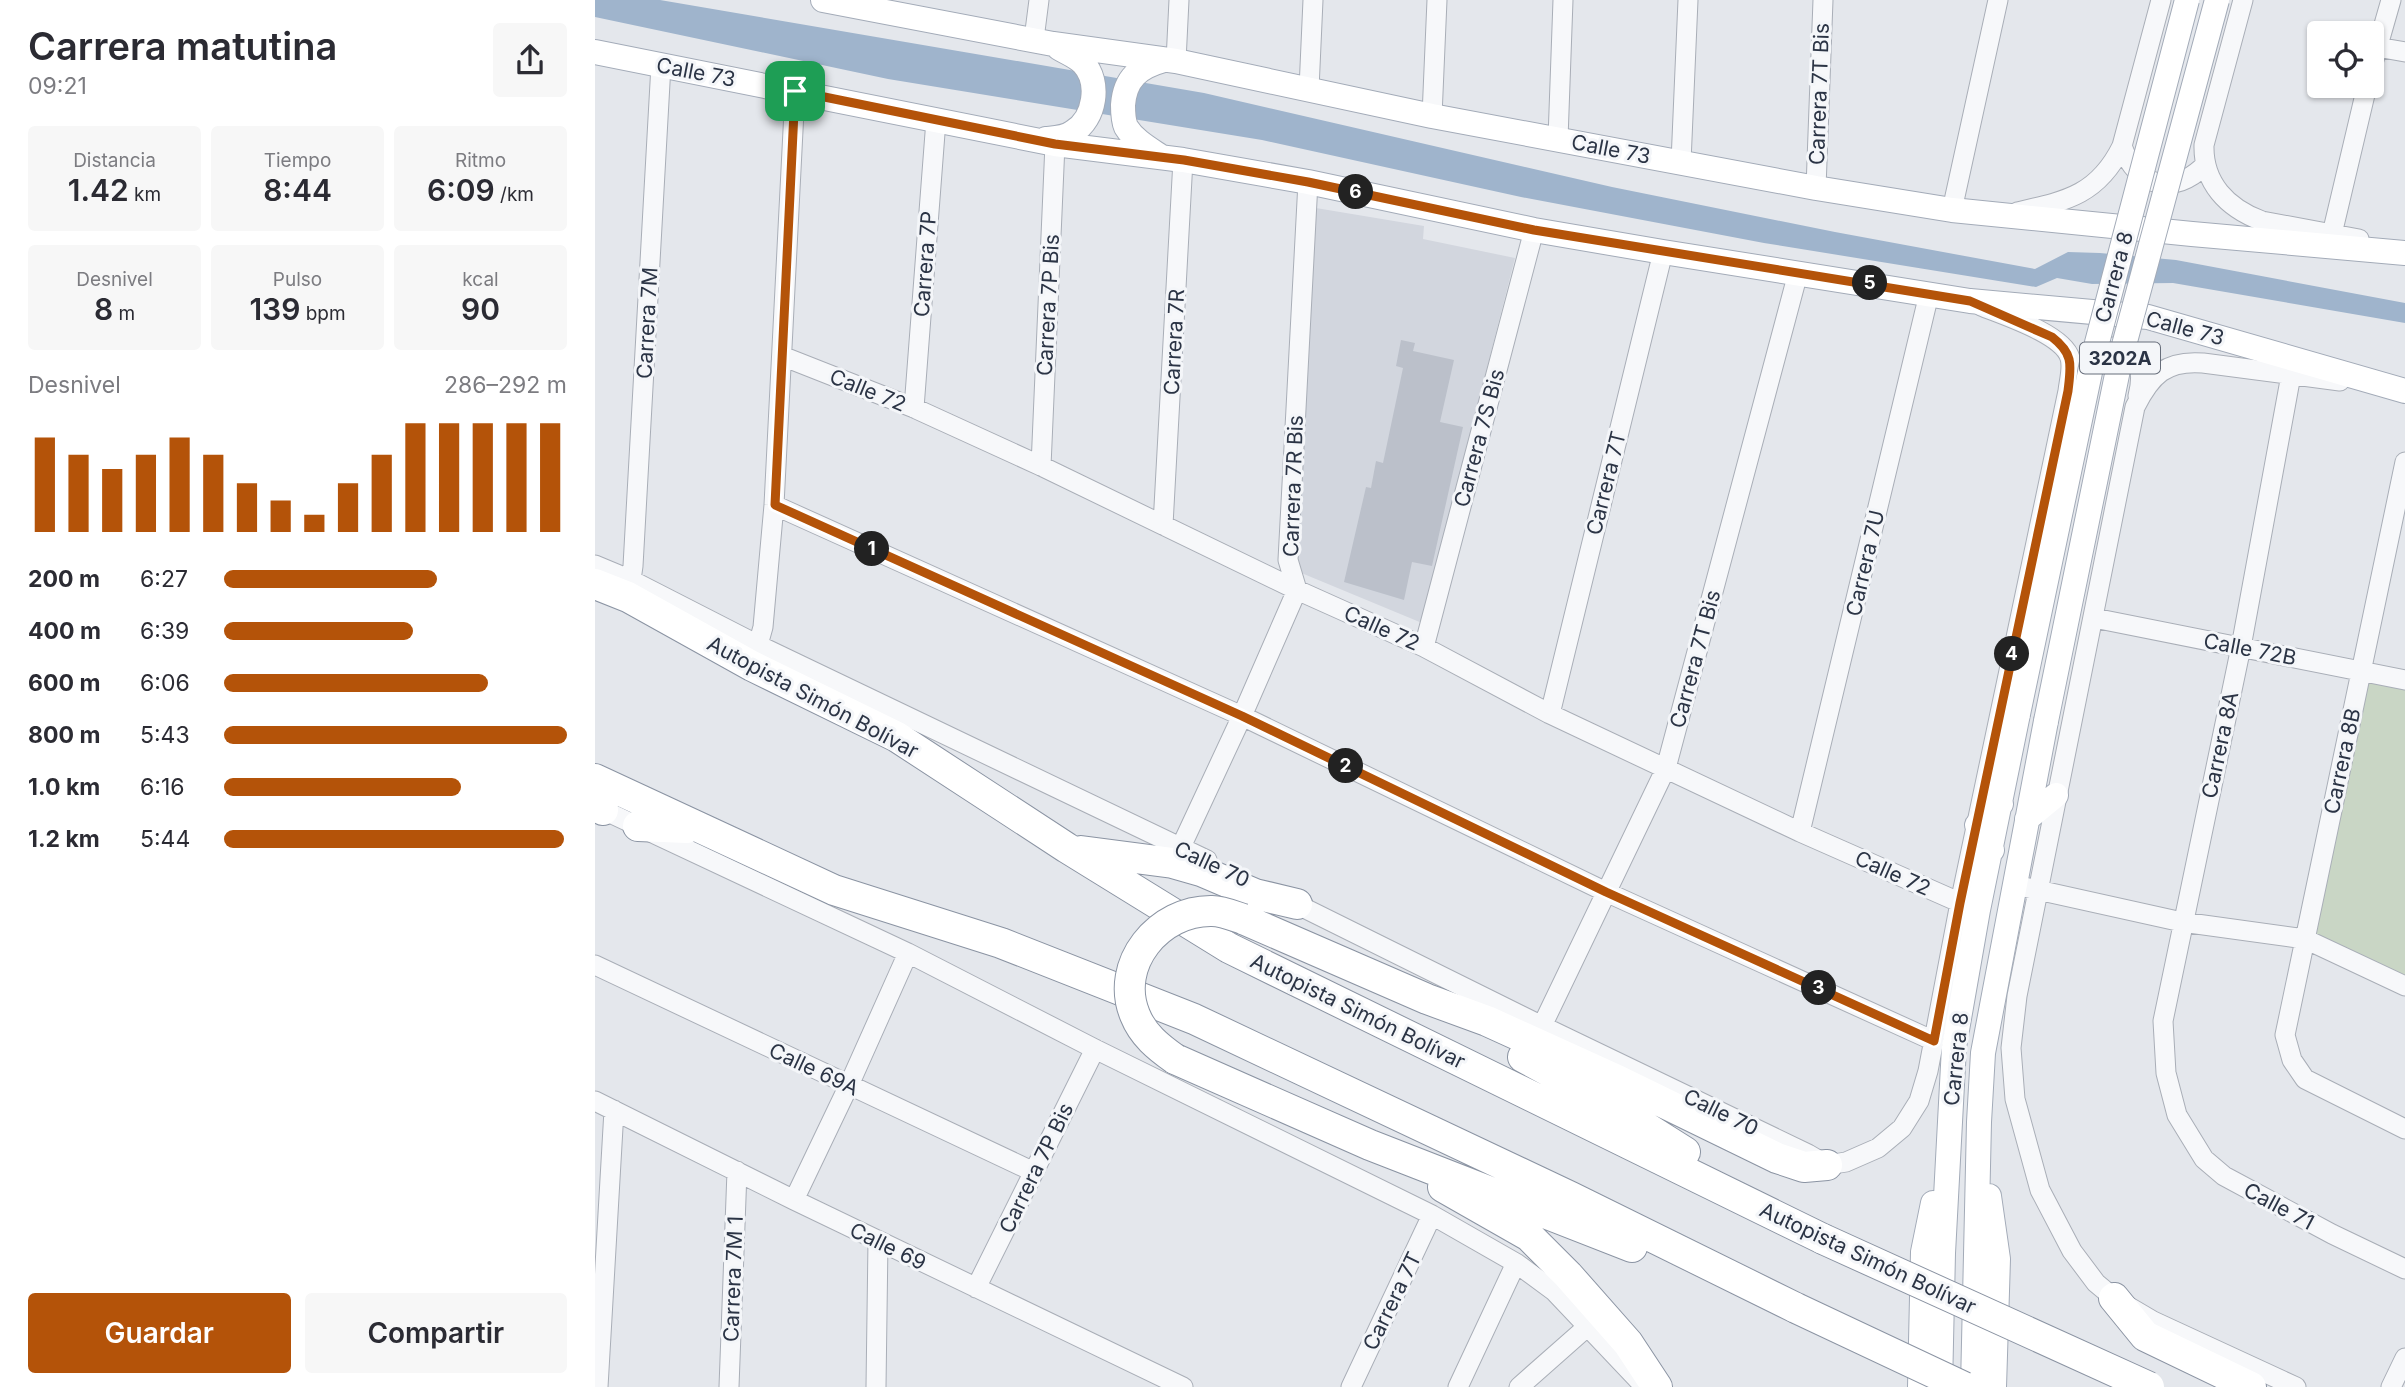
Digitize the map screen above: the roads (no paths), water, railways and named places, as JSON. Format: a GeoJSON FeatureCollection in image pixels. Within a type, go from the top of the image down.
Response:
{"type":"FeatureCollection","features":[{"type":"Feature","properties":{"kind":"highway","name":"Autopista Simón Bolívar"},"geometry":{"type":"LineString","coordinates":[[595,584],[629,588],[897,737],[1067,848],[1229,948],[1823,1238],[2149,1387]]}},
{"type":"Feature","properties":{"kind":"highway"},"geometry":{"type":"LineString","coordinates":[[629,588],[706,619],[755,656]]}},
{"type":"Feature","properties":{"kind":"highway"},"geometry":{"type":"LineString","coordinates":[[595,779],[834,890],[1001,943],[1194,1019],[1964,1387]]}},
{"type":"Feature","properties":{"kind":"highway"},"geometry":{"type":"LineString","coordinates":[[638,826],[700,828]]}},
{"type":"Feature","properties":{"kind":"highway"},"geometry":{"type":"LineString","coordinates":[[1067,848],[1173,863],[1255,894],[1297,904]]}},
{"type":"Feature","properties":{"kind":"highway"},"geometry":{"type":"LineString","coordinates":[[1796,1308],[1370,1145],[1175,1059],[1150,1041],[1134,1014],[1130,984],[1138,954],[1157,929],[1183,914],[1214,910],[1243,919],[1427,999],[1487,1021],[1619,1081],[1777,1158],[1804,1167],[1827,1165]]}},
{"type":"Feature","properties":{"kind":"highway"},"geometry":{"type":"LineString","coordinates":[[1427,999],[1481,1035],[1609,1104],[1823,1238]]}},
{"type":"Feature","properties":{"kind":"highway"},"geometry":{"type":"LineString","coordinates":[[1370,1145],[1529,1236],[1568,1275],[1628,1343],[1657,1387]]}},
{"type":"Feature","properties":{"kind":"highway"},"geometry":{"type":"LineString","coordinates":[[2105,1291],[2145,1336],[2251,1387]]}},
{"type":"Feature","properties":{"kind":"main road","name":"Calle 73"},"geometry":{"type":"LineString","coordinates":[[823,0],[1309,89],[1432,116],[1815,188],[1952,210],[2192,234],[2405,250]]}},
{"type":"Feature","properties":{"kind":"main road","name":"Carrera 8"},"geometry":{"type":"LineString","coordinates":[[1940,1387],[1949,1124],[1969,907],[1991,850],[2093,358],[2187,0]]}},
{"type":"Feature","properties":{"kind":"main road","name":"Carrera 8"},"geometry":{"type":"LineString","coordinates":[[1973,1387],[1983,1053],[2013,884],[2120,360],[2217,0]]}},
{"type":"Feature","properties":{"kind":"main road"},"geometry":{"type":"LineString","coordinates":[[1044,41],[1078,59],[1091,75],[1093,100],[1086,120],[1079,128],[1053,140]]}},
{"type":"Feature","properties":{"kind":"main road","name":"Calle 73"},"geometry":{"type":"LineString","coordinates":[[597,53],[936,120],[1308,182],[1534,230],[1663,252],[1970,301],[2148,317],[2404,391]]}},
{"type":"Feature","properties":{"kind":"main road"},"geometry":{"type":"LineString","coordinates":[[1161,63],[1130,79],[1124,95],[1124,120],[1133,135],[1172,159]]}},
{"type":"Feature","properties":{"kind":"main road"},"geometry":{"type":"LineString","coordinates":[[2027,819],[2056,795]]}},
{"type":"Feature","properties":{"kind":"main road"},"geometry":{"type":"LineString","coordinates":[[1991,850],[1976,825],[2001,804]]}},
{"type":"Feature","properties":{"kind":"main road"},"geometry":{"type":"LineString","coordinates":[[1979,1122],[1998,1259],[1994,1387]]}},
{"type":"Feature","properties":{"kind":"main road"},"geometry":{"type":"LineString","coordinates":[[1920,1387],[1923,1252],[1949,1124]]}},
{"type":"Feature","properties":{"kind":"street"},"geometry":{"type":"LineString","coordinates":[[1039,0],[1044,41]]}},
{"type":"Feature","properties":{"kind":"street"},"geometry":{"type":"LineString","coordinates":[[1161,63],[1179,0]]}},
{"type":"Feature","properties":{"kind":"street"},"geometry":{"type":"LineString","coordinates":[[1309,89],[1313,0]]}},
{"type":"Feature","properties":{"kind":"street"},"geometry":{"type":"LineString","coordinates":[[1432,116],[1437,0]]}},
{"type":"Feature","properties":{"kind":"street"},"geometry":{"type":"LineString","coordinates":[[1557,139],[1563,0]]}},
{"type":"Feature","properties":{"kind":"street"},"geometry":{"type":"LineString","coordinates":[[1681,162],[1688,0]]}},
{"type":"Feature","properties":{"kind":"street","name":"Carrera 7T Bis"},"geometry":{"type":"LineString","coordinates":[[1815,188],[1823,0]]}},
{"type":"Feature","properties":{"kind":"street"},"geometry":{"type":"LineString","coordinates":[[1952,210],[1998,0]]}},
{"type":"Feature","properties":{"kind":"street"},"geometry":{"type":"LineString","coordinates":[[2005,215],[2060,203],[2077,196],[2102,177],[2122,146],[2161,0]]}},
{"type":"Feature","properties":{"kind":"street"},"geometry":{"type":"LineString","coordinates":[[2243,0],[2206,135],[2205,164],[2218,191],[2240,212],[2262,221],[2405,250]]}},
{"type":"Feature","properties":{"kind":"street"},"geometry":{"type":"LineString","coordinates":[[2384,24],[2391,0]]}},
{"type":"Feature","properties":{"kind":"street"},"geometry":{"type":"LineString","coordinates":[[2384,48],[2405,52]]}},
{"type":"Feature","properties":{"kind":"street","name":"Carrera 7M"},"geometry":{"type":"LineString","coordinates":[[629,588],[633,566],[661,65]]}},
{"type":"Feature","properties":{"kind":"street"},"geometry":{"type":"LineString","coordinates":[[755,656],[764,627],[775,505],[795,91]]}},
{"type":"Feature","properties":{"kind":"street"},"geometry":{"type":"LineString","coordinates":[[2332,234],[2364,98]]}},
{"type":"Feature","properties":{"kind":"street","name":"Carrera 7P"},"geometry":{"type":"LineString","coordinates":[[914,408],[936,120]]}},
{"type":"Feature","properties":{"kind":"street","name":"Carrera 7P Bis"},"geometry":{"type":"LineString","coordinates":[[1041,466],[1053,140]]}},
{"type":"Feature","properties":{"kind":"street"},"geometry":{"type":"LineString","coordinates":[[2122,146],[2127,161],[2137,173],[2150,181],[2165,184],[2180,182],[2194,176],[2205,164]]}},
{"type":"Feature","properties":{"kind":"street","name":"Carrera 7R"},"geometry":{"type":"LineString","coordinates":[[1163,524],[1172,159]]}},
{"type":"Feature","properties":{"kind":"street","name":"Carrera 7R Bis"},"geometry":{"type":"LineString","coordinates":[[1297,590],[1288,560],[1308,182]]}},
{"type":"Feature","properties":{"kind":"street","name":"Carrera 7S Bis"},"geometry":{"type":"LineString","coordinates":[[1424,647],[1534,230]]}},
{"type":"Feature","properties":{"kind":"street","name":"Carrera 7T"},"geometry":{"type":"LineString","coordinates":[[1550,714],[1663,252]]}},
{"type":"Feature","properties":{"kind":"street","name":"Carrera 7T Bis"},"geometry":{"type":"LineString","coordinates":[[1542,1026],[1666,768],[1798,273]]}},
{"type":"Feature","properties":{"kind":"street","name":"Carrera 7U"},"geometry":{"type":"LineString","coordinates":[[1800,832],[1929,294]]}},
{"type":"Feature","properties":{"kind":"street","name":"Carrera 8"},"geometry":{"type":"LineString","coordinates":[[1827,1165],[1864,1156],[1878,1148],[1902,1128],[1919,1101],[1969,907],[1976,825],[2068,391],[2070,358],[2061,344],[2052,337],[1970,301]]}},
{"type":"Feature","properties":{"kind":"street"},"geometry":{"type":"LineString","coordinates":[[2068,391],[2076,363],[2083,355],[2100,346],[2119,348],[2128,353],[2140,368],[2142,378],[2017,996],[2011,1048],[2015,1099],[2040,1190],[2073,1251],[2105,1291],[2153,1321],[2296,1387]]}},
{"type":"Feature","properties":{"kind":"street","name":"Calle 72"},"geometry":{"type":"LineString","coordinates":[[782,356],[914,408],[1041,466],[1297,590],[1424,647],[1550,714],[1800,832],[1969,907]]}},
{"type":"Feature","properties":{"kind":"street"},"geometry":{"type":"LineString","coordinates":[[2135,407],[2153,378],[2167,368],[2184,363],[2203,363],[2404,391]]}},
{"type":"Feature","properties":{"kind":"street","name":"Carrera 8A"},"geometry":{"type":"LineString","coordinates":[[2177,1115],[2166,1073],[2163,1021],[2241,647],[2291,375]]}},
{"type":"Feature","properties":{"kind":"street","name":"Carrera 8B"},"geometry":{"type":"LineString","coordinates":[[2405,462],[2285,1035],[2292,1059],[2305,1079],[2405,1129]]}},
{"type":"Feature","properties":{"kind":"street"},"geometry":{"type":"LineString","coordinates":[[775,505],[1242,716],[1606,892],[1934,1041]]}},
{"type":"Feature","properties":{"kind":"street"},"geometry":{"type":"LineString","coordinates":[[595,565],[629,588]]}},
{"type":"Feature","properties":{"kind":"street"},"geometry":{"type":"LineString","coordinates":[[1180,849],[1297,590]]}},
{"type":"Feature","properties":{"kind":"street","name":"Calle 72B"},"geometry":{"type":"LineString","coordinates":[[2094,618],[2405,680]]}},
{"type":"Feature","properties":{"kind":"street","name":"Calle 70"},"geometry":{"type":"LineString","coordinates":[[755,656],[1297,904],[1827,1165]]}},
{"type":"Feature","properties":{"kind":"street"},"geometry":{"type":"LineString","coordinates":[[598,805],[908,953],[1095,1049],[1432,1215],[1516,1264],[1554,1292],[1645,1387]]}},
{"type":"Feature","properties":{"kind":"street"},"geometry":{"type":"LineString","coordinates":[[2013,884],[2182,922],[2305,939],[2405,986]]}},
{"type":"Feature","properties":{"kind":"street"},"geometry":{"type":"LineString","coordinates":[[794,1200],[908,953]]}},
{"type":"Feature","properties":{"kind":"street","name":"Calle 69A"},"geometry":{"type":"LineString","coordinates":[[595,965],[1034,1172]]}},
{"type":"Feature","properties":{"kind":"street","name":"Carrera 7P Bis"},"geometry":{"type":"LineString","coordinates":[[976,1288],[1095,1049]]}},
{"type":"Feature","properties":{"kind":"street","name":"Calle 69"},"geometry":{"type":"LineString","coordinates":[[595,1101],[878,1241],[1183,1387]]}},
{"type":"Feature","properties":{"kind":"street"},"geometry":{"type":"LineString","coordinates":[[598,1387],[614,1110]]}},
{"type":"Feature","properties":{"kind":"street","name":"Calle 71"},"geometry":{"type":"LineString","coordinates":[[2177,1115],[2204,1158],[2224,1176],[2332,1234],[2405,1269]]}},
{"type":"Feature","properties":{"kind":"street","name":"Carrera 7M 1"},"geometry":{"type":"LineString","coordinates":[[729,1387],[737,1171]]}},
{"type":"Feature","properties":{"kind":"street","name":"Carrera 7T"},"geometry":{"type":"LineString","coordinates":[[1351,1387],[1432,1215]]}},
{"type":"Feature","properties":{"kind":"street"},"geometry":{"type":"LineString","coordinates":[[876,1387],[878,1241]]}},
{"type":"Feature","properties":{"kind":"street"},"geometry":{"type":"LineString","coordinates":[[1458,1387],[1516,1264]]}},
{"type":"Feature","properties":{"kind":"street"},"geometry":{"type":"LineString","coordinates":[[1519,1387],[1587,1327]]}},
{"type":"Feature","properties":{"kind":"street"},"geometry":{"type":"LineString","coordinates":[[2391,1387],[2405,1358]]}},
{"type":"Feature","properties":{"kind":"water"},"geometry":{"type":"Polygon","coordinates":[[[595,0],[660,0],[1204,93],[1612,187],[2035,269],[2068,252],[2176,260],[2405,303],[2405,323],[2173,283],[2092,284],[2057,278],[2036,287],[1764,243],[1521,197],[1262,140],[888,79],[595,17],[595,0]]]}}]}
